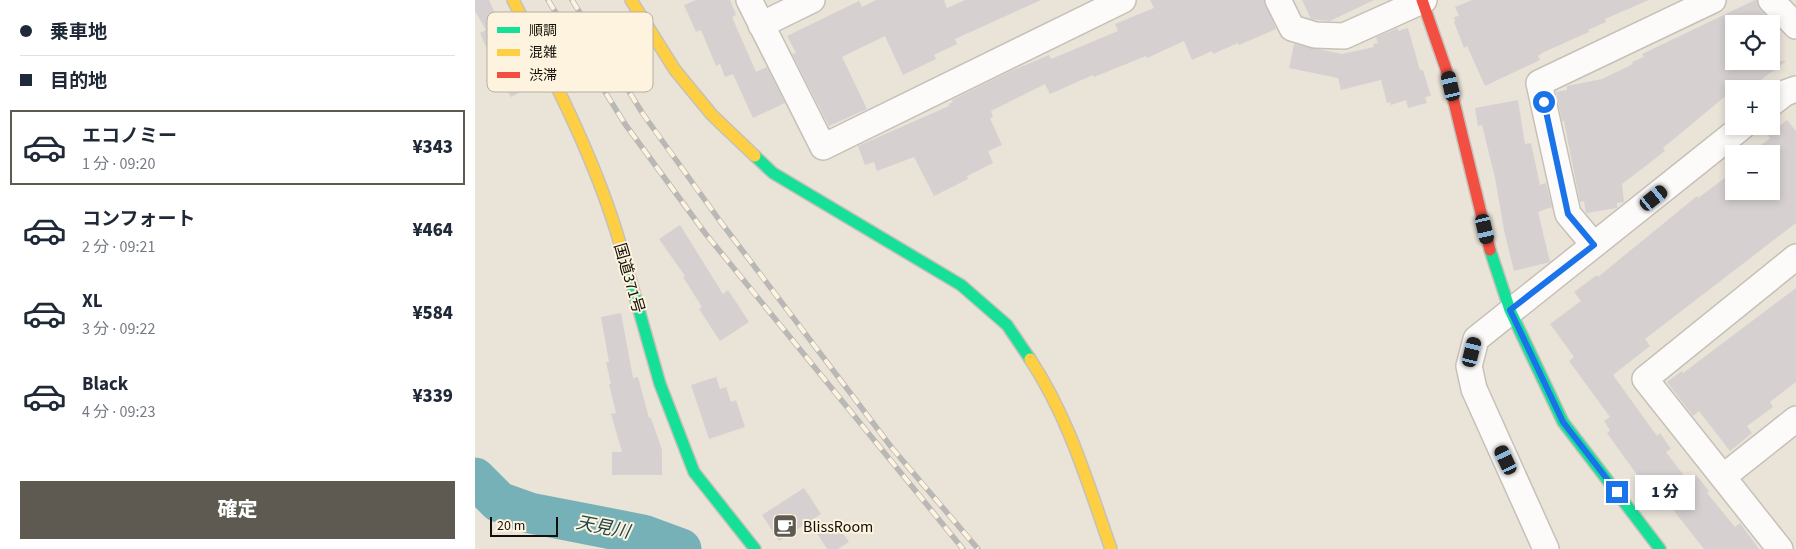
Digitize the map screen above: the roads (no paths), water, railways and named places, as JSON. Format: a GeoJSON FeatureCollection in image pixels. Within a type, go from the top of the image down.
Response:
{"type":"FeatureCollection","features":[{"type":"Feature","properties":{"kind":"main road","name":"国道371号"},"geometry":{"type":"LineString","coordinates":[[513,0],[519,12]]}},
{"type":"Feature","properties":{"kind":"main road"},"geometry":{"type":"LineString","coordinates":[[631,0],[639,12]]}},
{"type":"Feature","properties":{"kind":"main road"},"geometry":{"type":"LineString","coordinates":[[1423,0],[1447,69],[1489,247],[1510,310],[1563,422],[1660,549]]}},
{"type":"Feature","properties":{"kind":"main road"},"geometry":{"type":"LineString","coordinates":[[653,34],[681,78],[712,116],[773,173],[961,285],[1007,325],[1047,385],[1070,432],[1111,549]]}},
{"type":"Feature","properties":{"kind":"main road","name":"国道371号"},"geometry":{"type":"LineString","coordinates":[[559,92],[597,172],[616,228],[660,384],[694,472],[755,549]]}},
{"type":"Feature","properties":{"kind":"street"},"geometry":{"type":"LineString","coordinates":[[749,0],[823,147],[1123,0]]}},
{"type":"Feature","properties":{"kind":"street"},"geometry":{"type":"LineString","coordinates":[[761,25],[812,0]]}},
{"type":"Feature","properties":{"kind":"street"},"geometry":{"type":"LineString","coordinates":[[1278,0],[1292,28],[1315,35],[1344,36],[1423,0]]}},
{"type":"Feature","properties":{"kind":"street"},"geometry":{"type":"LineString","coordinates":[[1594,245],[1568,214],[1539,83],[1713,0]]}},
{"type":"Feature","properties":{"kind":"street"},"geometry":{"type":"LineString","coordinates":[[1771,0],[1796,26]]}},
{"type":"Feature","properties":{"kind":"street"},"geometry":{"type":"LineString","coordinates":[[1780,97],[1796,89]]}},
{"type":"Feature","properties":{"kind":"street"},"geometry":{"type":"LineString","coordinates":[[1546,549],[1474,389],[1469,366],[1476,338],[1732,135]]}},
{"type":"Feature","properties":{"kind":"street"},"geometry":{"type":"LineString","coordinates":[[1780,549],[1645,379],[1796,257]]}},
{"type":"Feature","properties":{"kind":"street"},"geometry":{"type":"LineString","coordinates":[[1723,477],[1796,420]]}},
{"type":"Feature","properties":{"kind":"waterway","name":"天見川"},"geometry":{"type":"LineString","coordinates":[[475,478],[499,502],[530,513],[643,535],[681,549]]}},
{"type":"Feature","properties":{"kind":"railway"},"geometry":{"type":"LineString","coordinates":[[548,0],[555,12]]}},
{"type":"Feature","properties":{"kind":"railway"},"geometry":{"type":"LineString","coordinates":[[572,0],[579,12]]}},
{"type":"Feature","properties":{"kind":"railway"},"geometry":{"type":"LineString","coordinates":[[605,92],[625,124],[705,233],[963,549]]}},
{"type":"Feature","properties":{"kind":"railway"},"geometry":{"type":"LineString","coordinates":[[629,92],[720,221],[892,448],[978,549]]}},
{"type":"Feature","properties":{"kind":"place","name":"BlissRoom"},"geometry":{"type":"Point","coordinates":[785,526]}}]}
